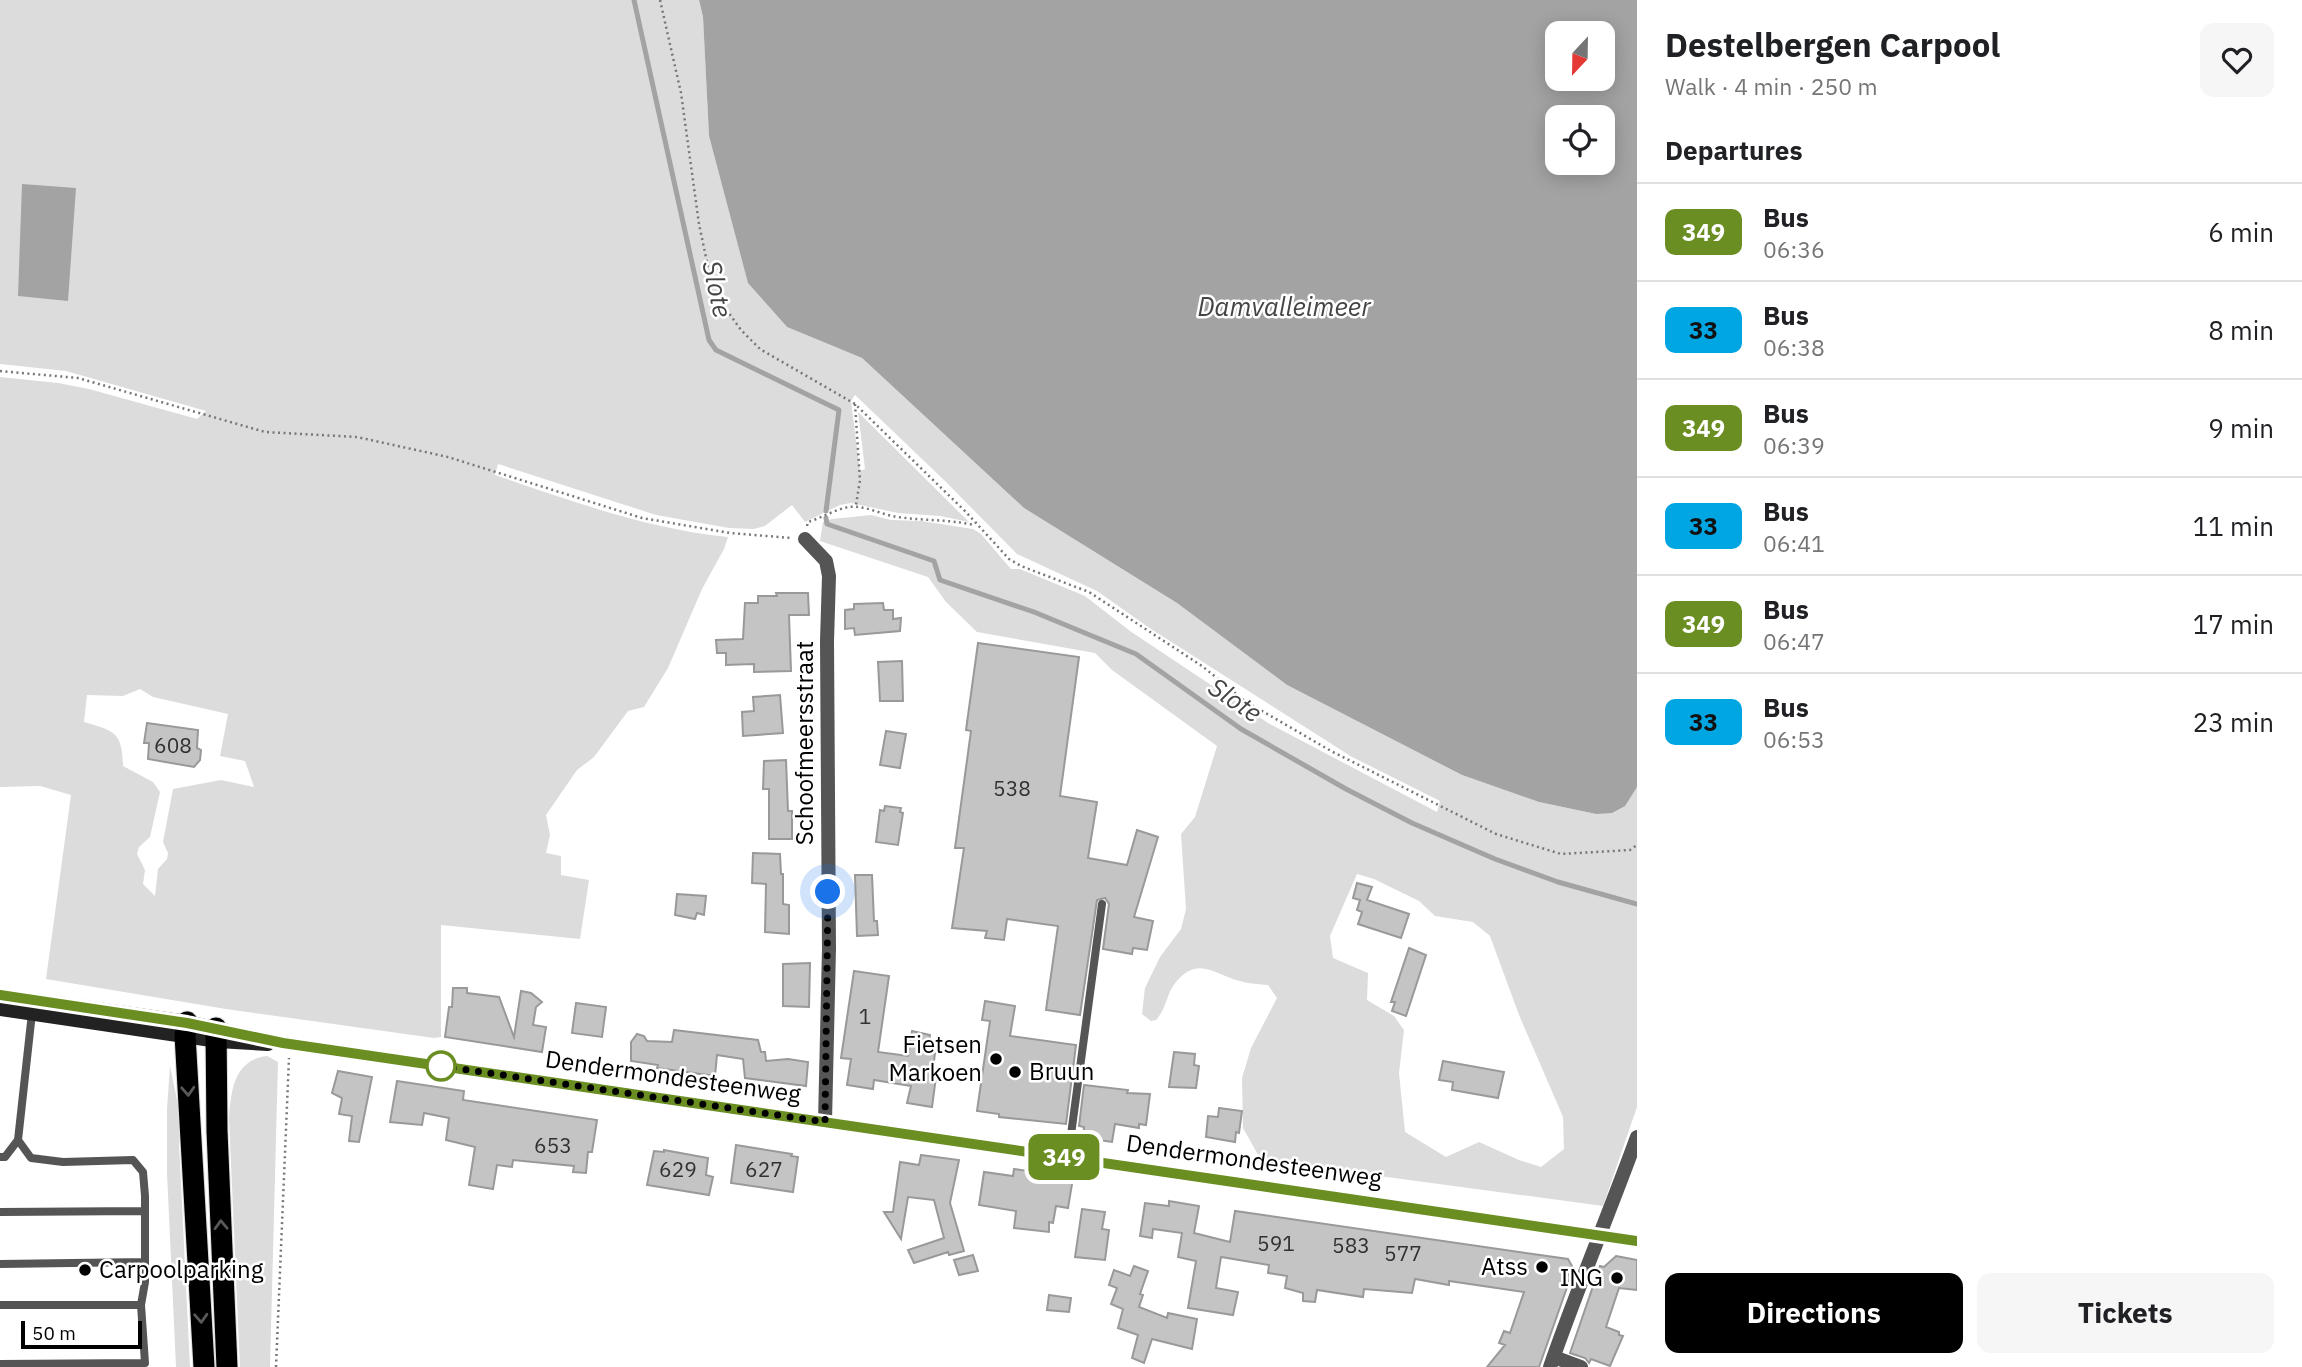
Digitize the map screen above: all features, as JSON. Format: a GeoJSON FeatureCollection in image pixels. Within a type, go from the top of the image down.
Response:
{"type":"FeatureCollection","features":[{"type":"Feature","properties":{"kind":"highway"},"geometry":{"type":"LineString","coordinates":[[186,1029],[204,1367]]}},
{"type":"Feature","properties":{"kind":"highway"},"geometry":{"type":"LineString","coordinates":[[217,1034],[217,1131],[227,1367]]}},
{"type":"Feature","properties":{"kind":"main road","name":"Dendermondesteenweg"},"geometry":{"type":"LineString","coordinates":[[0,995],[217,1034],[255,1045],[286,1044],[1637,1241]]}},
{"type":"Feature","properties":{"kind":"main road","name":"Dendermondesteenweg"},"geometry":{"type":"LineString","coordinates":[[0,1009],[186,1029]]}},
{"type":"Feature","properties":{"kind":"street","name":"Schoofmeersstraat"},"geometry":{"type":"LineString","coordinates":[[806,539],[826,561],[829,576],[829,948],[825,1122]]}},
{"type":"Feature","properties":{"kind":"street"},"geometry":{"type":"LineString","coordinates":[[1581,1367],[1552,1362],[1598,1234],[1614,1201],[1637,1137]]}},
{"type":"Feature","properties":{"kind":"lane"},"geometry":{"type":"LineString","coordinates":[[1068,1157],[1102,904]]}},
{"type":"Feature","properties":{"kind":"lane"},"geometry":{"type":"LineString","coordinates":[[0,1157],[5,1157],[18,1140],[32,1013]]}},
{"type":"Feature","properties":{"kind":"lane"},"geometry":{"type":"LineString","coordinates":[[0,1364],[145,1363],[141,1305],[145,1282],[142,1171],[133,1160],[63,1162],[31,1158],[18,1140]]}},
{"type":"Feature","properties":{"kind":"lane"},"geometry":{"type":"LineString","coordinates":[[0,1212],[145,1211]]}},
{"type":"Feature","properties":{"kind":"lane"},"geometry":{"type":"LineString","coordinates":[[0,1264],[145,1262]]}},
{"type":"Feature","properties":{"kind":"lane"},"geometry":{"type":"LineString","coordinates":[[0,1305],[141,1305]]}},
{"type":"Feature","properties":{"kind":"path"},"geometry":{"type":"LineString","coordinates":[[660,0],[681,93],[699,224],[713,291],[741,330],[760,349],[855,404],[1009,559],[1088,592],[1202,666],[1245,701],[1331,751],[1496,834],[1561,854],[1630,850],[1637,845]]}},
{"type":"Feature","properties":{"kind":"path"},"geometry":{"type":"LineString","coordinates":[[0,371],[78,378],[265,432],[357,438],[449,457],[642,518],[730,533],[806,539],[808,522],[844,508],[856,507],[898,517],[977,525]]}},
{"type":"Feature","properties":{"kind":"path"},"geometry":{"type":"LineString","coordinates":[[855,404],[860,480],[856,507]]}},
{"type":"Feature","properties":{"kind":"path"},"geometry":{"type":"LineString","coordinates":[[276,1367],[286,1044]]}},
{"type":"Feature","properties":{"kind":"shaded area"},"geometry":{"type":"Polygon","coordinates":[[[0,0],[699,0],[703,17],[709,136],[748,282],[787,327],[862,358],[1024,508],[1177,603],[1287,685],[1462,775],[1539,802],[1596,814],[1637,787],[1637,1107],[1603,1206],[1261,1160],[1243,1128],[1242,1078],[1251,1048],[1277,998],[1268,985],[1243,982],[1199,968],[1184,974],[1176,982],[1156,1020],[1151,1021],[1142,1014],[1145,988],[1160,957],[1181,929],[1186,909],[1181,834],[1195,817],[1217,746],[1112,670],[1095,653],[977,632],[946,602],[928,577],[820,541],[823,522],[871,515],[891,520],[921,521],[973,529],[981,534],[1011,569],[1020,569],[1085,596],[1130,631],[1268,723],[1437,812],[1440,801],[1352,757],[1151,629],[1097,591],[1017,554],[855,395],[851,401],[860,471],[865,469],[858,412],[969,522],[940,516],[898,513],[851,503],[840,505],[805,522],[792,505],[765,526],[754,529],[729,528],[656,515],[498,464],[495,475],[581,504],[668,528],[728,537],[668,668],[644,707],[628,711],[594,757],[577,770],[546,815],[550,835],[546,853],[561,856],[561,875],[589,880],[580,939],[441,925],[441,1037],[434,1038],[226,1009],[46,979],[71,795],[40,786],[0,787],[0,377],[89,389],[197,419],[206,411],[66,371],[0,364],[0,0]],[[140,689],[123,696],[87,695],[84,722],[115,735],[121,746],[123,766],[153,782],[160,792],[150,837],[139,847],[137,854],[145,870],[143,884],[155,896],[158,869],[167,859],[168,853],[163,842],[173,789],[221,780],[254,787],[245,761],[220,756],[228,714],[153,697],[140,689]],[[1357,874],[1330,936],[1333,958],[1368,973],[1367,1000],[1394,1016],[1404,1030],[1399,1073],[1405,1132],[1446,1157],[1479,1142],[1541,1167],[1564,1149],[1563,1117],[1519,1015],[1490,936],[1473,922],[1435,916],[1419,901],[1374,879],[1357,874]]]}},
{"type":"Feature","properties":{"kind":"shaded area"},"geometry":{"type":"Polygon","coordinates":[[[267,1056],[278,1062],[270,1367],[240,1367],[229,1118],[236,1078],[247,1063],[267,1056]]]}},
{"type":"Feature","properties":{"kind":"shaded area"},"geometry":{"type":"Polygon","coordinates":[[[170,1066],[181,1119],[179,1144],[190,1367],[176,1367],[167,1173],[170,1066]]]}},
{"type":"Feature","properties":{"kind":"water","name":"Damvalleimeer"},"geometry":{"type":"Polygon","coordinates":[[[699,0],[1637,0],[1637,787],[1625,806],[1612,813],[1596,814],[1539,802],[1462,775],[1287,685],[1177,603],[1024,508],[862,358],[787,327],[748,283],[709,136],[703,17],[699,0]]]}},
{"type":"Feature","properties":{"kind":"water"},"geometry":{"type":"Polygon","coordinates":[[[22,184],[76,188],[68,301],[18,296],[22,184]]]}},
{"type":"Feature","properties":{"kind":"building"},"geometry":{"type":"Polygon","coordinates":[[[776,593],[808,593],[809,615],[789,615],[791,671],[754,672],[754,664],[726,665],[726,653],[717,653],[716,640],[743,639],[745,603],[758,603],[758,596],[777,596],[776,593]]]}},
{"type":"Feature","properties":{"kind":"building"},"geometry":{"type":"Polygon","coordinates":[[[883,603],[884,610],[893,610],[893,619],[901,618],[900,631],[855,635],[854,628],[845,629],[845,610],[854,609],[854,604],[883,603]]]}},
{"type":"Feature","properties":{"kind":"building"},"geometry":{"type":"Polygon","coordinates":[[[978,643],[1079,657],[1060,796],[1097,802],[1088,858],[1127,865],[1137,830],[1158,837],[1134,917],[1153,921],[1147,950],[1133,948],[1132,954],[1103,949],[1109,904],[1105,898],[1097,900],[1080,1015],[1046,1010],[1058,926],[1007,919],[1004,940],[985,938],[987,931],[952,928],[964,848],[955,848],[971,731],[966,730],[978,643]]]}},
{"type":"Feature","properties":{"kind":"building"},"geometry":{"type":"Polygon","coordinates":[[[902,661],[903,701],[880,701],[878,662],[902,661]]]}},
{"type":"Feature","properties":{"kind":"building"},"geometry":{"type":"Polygon","coordinates":[[[780,695],[783,733],[743,736],[742,712],[754,711],[753,697],[780,695]]]}},
{"type":"Feature","properties":{"kind":"building"},"geometry":{"type":"Polygon","coordinates":[[[147,723],[198,730],[197,748],[201,750],[200,760],[194,767],[148,759],[149,743],[144,743],[147,723]]]}},
{"type":"Feature","properties":{"kind":"building"},"geometry":{"type":"Polygon","coordinates":[[[886,731],[906,734],[900,768],[880,765],[886,731]]]}},
{"type":"Feature","properties":{"kind":"building"},"geometry":{"type":"Polygon","coordinates":[[[786,760],[788,811],[792,811],[792,839],[769,839],[769,789],[763,789],[764,761],[786,760]]]}},
{"type":"Feature","properties":{"kind":"building"},"geometry":{"type":"Polygon","coordinates":[[[885,806],[901,808],[900,812],[903,813],[898,845],[876,842],[880,810],[884,811],[885,806]]]}},
{"type":"Feature","properties":{"kind":"building"},"geometry":{"type":"Polygon","coordinates":[[[753,853],[780,854],[783,904],[789,905],[789,934],[765,932],[766,884],[752,883],[753,853]]]}},
{"type":"Feature","properties":{"kind":"building"},"geometry":{"type":"Polygon","coordinates":[[[855,875],[872,875],[874,921],[877,921],[878,935],[857,936],[855,875]]]}},
{"type":"Feature","properties":{"kind":"building"},"geometry":{"type":"Polygon","coordinates":[[[1357,883],[1372,887],[1367,900],[1409,914],[1401,938],[1358,924],[1362,912],[1357,910],[1360,900],[1353,898],[1357,883]]]}},
{"type":"Feature","properties":{"kind":"building"},"geometry":{"type":"Polygon","coordinates":[[[677,894],[706,896],[704,915],[697,913],[695,919],[675,915],[677,894]]]}},
{"type":"Feature","properties":{"kind":"building"},"geometry":{"type":"Polygon","coordinates":[[[1409,948],[1426,955],[1406,1016],[1392,1011],[1395,1002],[1391,1002],[1409,948]]]}},
{"type":"Feature","properties":{"kind":"building"},"geometry":{"type":"Polygon","coordinates":[[[810,963],[809,1007],[783,1006],[783,964],[810,963]]]}},
{"type":"Feature","properties":{"kind":"building"},"geometry":{"type":"Polygon","coordinates":[[[854,971],[889,976],[878,1052],[908,1056],[912,1031],[930,1035],[928,1051],[935,1053],[932,1077],[936,1077],[932,1107],[907,1103],[911,1086],[874,1080],[873,1089],[847,1085],[851,1059],[841,1058],[854,971]]]}},
{"type":"Feature","properties":{"kind":"building"},"geometry":{"type":"Polygon","coordinates":[[[453,988],[467,988],[467,993],[499,997],[514,1037],[521,991],[531,993],[542,1002],[536,1007],[533,1025],[546,1027],[542,1052],[445,1037],[453,988]]]}},
{"type":"Feature","properties":{"kind":"building"},"geometry":{"type":"Polygon","coordinates":[[[985,1001],[1015,1006],[1010,1036],[1076,1045],[1066,1124],[999,1117],[999,1114],[977,1111],[990,1021],[982,1020],[985,1001]]]}},
{"type":"Feature","properties":{"kind":"building"},"geometry":{"type":"Polygon","coordinates":[[[576,1003],[606,1007],[602,1037],[572,1033],[576,1003]]]}},
{"type":"Feature","properties":{"kind":"building"},"geometry":{"type":"Polygon","coordinates":[[[674,1030],[758,1040],[761,1052],[765,1052],[766,1061],[788,1059],[808,1062],[806,1086],[745,1078],[743,1059],[717,1055],[715,1076],[657,1068],[658,1065],[631,1061],[631,1042],[637,1034],[644,1036],[647,1041],[672,1042],[674,1030]]]}},
{"type":"Feature","properties":{"kind":"building"},"geometry":{"type":"Polygon","coordinates":[[[1174,1052],[1195,1054],[1194,1065],[1199,1066],[1196,1088],[1169,1087],[1174,1052]]]}},
{"type":"Feature","properties":{"kind":"building"},"geometry":{"type":"Polygon","coordinates":[[[1443,1061],[1504,1072],[1498,1098],[1452,1090],[1453,1082],[1439,1080],[1443,1061]]]}},
{"type":"Feature","properties":{"kind":"building"},"geometry":{"type":"Polygon","coordinates":[[[338,1071],[372,1077],[359,1142],[349,1141],[352,1116],[339,1114],[342,1098],[332,1093],[338,1071]]]}},
{"type":"Feature","properties":{"kind":"building"},"geometry":{"type":"Polygon","coordinates":[[[397,1081],[464,1091],[463,1100],[597,1120],[592,1152],[588,1152],[586,1173],[573,1172],[574,1166],[513,1160],[512,1167],[497,1165],[493,1189],[469,1185],[475,1147],[446,1140],[449,1118],[424,1113],[422,1125],[390,1122],[397,1081]]]}},
{"type":"Feature","properties":{"kind":"building"},"geometry":{"type":"Polygon","coordinates":[[[1084,1085],[1128,1090],[1127,1093],[1150,1094],[1146,1125],[1139,1124],[1139,1128],[1115,1124],[1112,1142],[1083,1138],[1084,1127],[1079,1126],[1084,1085]]]}},
{"type":"Feature","properties":{"kind":"building"},"geometry":{"type":"Polygon","coordinates":[[[1219,1108],[1242,1111],[1235,1142],[1206,1137],[1208,1116],[1218,1117],[1219,1108]]]}},
{"type":"Feature","properties":{"kind":"building"},"geometry":{"type":"Polygon","coordinates":[[[736,1145],[798,1157],[793,1192],[731,1183],[736,1145]]]}},
{"type":"Feature","properties":{"kind":"building"},"geometry":{"type":"Polygon","coordinates":[[[664,1150],[708,1158],[706,1175],[713,1177],[709,1195],[647,1185],[654,1151],[664,1150]]]}},
{"type":"Feature","properties":{"kind":"building"},"geometry":{"type":"Polygon","coordinates":[[[921,1155],[959,1160],[950,1203],[964,1251],[949,1255],[948,1252],[914,1263],[908,1250],[944,1238],[934,1200],[908,1197],[901,1239],[884,1212],[893,1212],[900,1162],[919,1165],[921,1155]]]}},
{"type":"Feature","properties":{"kind":"building"},"geometry":{"type":"Polygon","coordinates":[[[1014,1169],[1073,1178],[1068,1208],[1056,1206],[1053,1223],[1049,1222],[1049,1232],[1014,1228],[1016,1211],[979,1205],[984,1172],[1013,1176],[1014,1169]]]}},
{"type":"Feature","properties":{"kind":"building"},"geometry":{"type":"Polygon","coordinates":[[[1169,1201],[1199,1206],[1194,1233],[1230,1242],[1235,1211],[1568,1259],[1572,1266],[1571,1276],[1539,1367],[1487,1367],[1505,1345],[1499,1343],[1504,1331],[1510,1333],[1524,1292],[1415,1279],[1412,1293],[1364,1289],[1363,1297],[1317,1290],[1315,1302],[1303,1301],[1303,1293],[1285,1288],[1287,1276],[1268,1273],[1269,1265],[1221,1257],[1216,1288],[1238,1292],[1233,1315],[1188,1308],[1196,1261],[1178,1257],[1182,1233],[1153,1229],[1152,1238],[1140,1236],[1145,1203],[1169,1206],[1169,1201]]]}},
{"type":"Feature","properties":{"kind":"building"},"geometry":{"type":"Polygon","coordinates":[[[1082,1209],[1105,1212],[1102,1229],[1109,1230],[1105,1260],[1075,1257],[1082,1209]]]}},
{"type":"Feature","properties":{"kind":"building"},"geometry":{"type":"Polygon","coordinates":[[[973,1255],[978,1271],[959,1275],[954,1260],[973,1255]]]}},
{"type":"Feature","properties":{"kind":"building"},"geometry":{"type":"Polygon","coordinates":[[[1616,1256],[1637,1260],[1637,1290],[1619,1288],[1606,1327],[1623,1336],[1610,1366],[1591,1359],[1589,1363],[1585,1358],[1570,1353],[1600,1266],[1604,1267],[1616,1256]]]}},
{"type":"Feature","properties":{"kind":"building"},"geometry":{"type":"Polygon","coordinates":[[[1134,1266],[1148,1271],[1140,1294],[1143,1295],[1139,1307],[1167,1318],[1168,1313],[1197,1319],[1192,1349],[1152,1339],[1144,1363],[1132,1358],[1138,1335],[1118,1328],[1123,1309],[1111,1304],[1117,1288],[1109,1285],[1114,1270],[1130,1276],[1134,1266]]]}},
{"type":"Feature","properties":{"kind":"building"},"geometry":{"type":"Polygon","coordinates":[[[1049,1295],[1071,1298],[1069,1312],[1047,1310],[1049,1295]]]}},
{"type":"Feature","properties":{"kind":"waterway","name":"Slote"},"geometry":{"type":"LineString","coordinates":[[634,0],[709,340],[716,350],[839,410],[826,511]]}},
{"type":"Feature","properties":{"kind":"waterway","name":"Slote"},"geometry":{"type":"LineString","coordinates":[[826,518],[827,524],[934,561],[940,580],[1034,612],[1136,654],[1241,729],[1412,823],[1495,859],[1558,882],[1637,904]]}},
{"type":"Feature","properties":{"kind":"bus line","name":"349"},"geometry":{"type":"LineString","coordinates":[[0,995],[187,1023],[283,1043],[1637,1241]]}},
{"type":"Feature","properties":{"kind":"place","name":"Fietsen Markoen"},"geometry":{"type":"Point","coordinates":[996,1059]}},
{"type":"Feature","properties":{"kind":"place","name":"Bruun"},"geometry":{"type":"Point","coordinates":[1015,1072]}},
{"type":"Feature","properties":{"kind":"place","name":"Atss"},"geometry":{"type":"Point","coordinates":[1542,1267]}},
{"type":"Feature","properties":{"kind":"place","name":"Carpoolparking"},"geometry":{"type":"Point","coordinates":[85,1270]}},
{"type":"Feature","properties":{"kind":"place","name":"ING"},"geometry":{"type":"Point","coordinates":[1617,1278]}},
{"type":"Feature","properties":{"kind":"route"},"geometry":{"type":"LineString","coordinates":[[441,1066],[825,1122],[828,892]]}}]}
